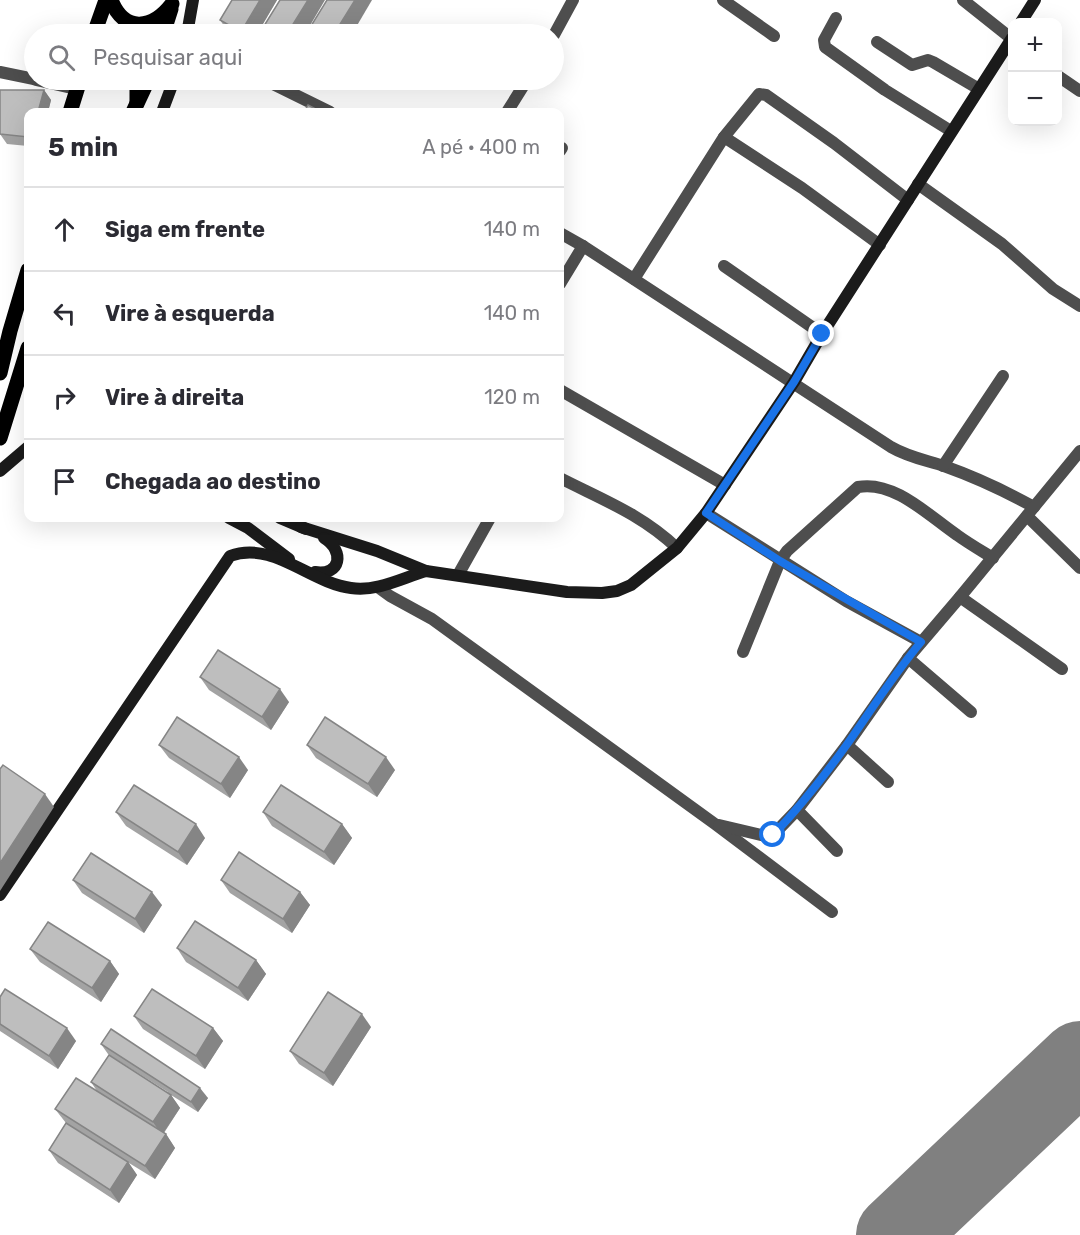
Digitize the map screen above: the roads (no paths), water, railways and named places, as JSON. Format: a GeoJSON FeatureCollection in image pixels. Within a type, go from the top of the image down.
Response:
{"type":"FeatureCollection","features":[{"type":"Feature","properties":{"kind":"main road"},"geometry":{"type":"LineString","coordinates":[[98,24],[106,0]]}},
{"type":"Feature","properties":{"kind":"main road"},"geometry":{"type":"LineString","coordinates":[[111,0],[121,17],[139,24],[158,20],[172,2]]}},
{"type":"Feature","properties":{"kind":"main road"},"geometry":{"type":"LineString","coordinates":[[166,24],[172,2]]}},
{"type":"Feature","properties":{"kind":"main road"},"geometry":{"type":"LineString","coordinates":[[71,108],[77,90]]}},
{"type":"Feature","properties":{"kind":"main road"},"geometry":{"type":"LineString","coordinates":[[135,108],[137,90]]}},
{"type":"Feature","properties":{"kind":"main road"},"geometry":{"type":"LineString","coordinates":[[135,108],[144,90]]}},
{"type":"Feature","properties":{"kind":"main road"},"geometry":{"type":"LineString","coordinates":[[0,373],[24,284]]}},
{"type":"Feature","properties":{"kind":"main road"},"geometry":{"type":"LineString","coordinates":[[0,438],[24,361]]}},
{"type":"Feature","properties":{"kind":"street"},"geometry":{"type":"LineString","coordinates":[[189,24],[193,0]]}},
{"type":"Feature","properties":{"kind":"street"},"geometry":{"type":"LineString","coordinates":[[560,24],[573,0]]}},
{"type":"Feature","properties":{"kind":"street"},"geometry":{"type":"LineString","coordinates":[[723,0],[774,36]]}},
{"type":"Feature","properties":{"kind":"street"},"geometry":{"type":"LineString","coordinates":[[963,0],[1008,36]]}},
{"type":"Feature","properties":{"kind":"street"},"geometry":{"type":"LineString","coordinates":[[1024,18],[1035,0]]}},
{"type":"Feature","properties":{"kind":"street"},"geometry":{"type":"LineString","coordinates":[[836,18],[824,40],[825,47],[885,90],[951,131]]}},
{"type":"Feature","properties":{"kind":"street"},"geometry":{"type":"LineString","coordinates":[[877,42],[912,65],[928,60],[979,89]]}},
{"type":"Feature","properties":{"kind":"street"},"geometry":{"type":"LineString","coordinates":[[301,527],[377,551],[426,571],[567,592],[602,593],[617,591],[631,585],[677,548],[706,513],[794,382],[822,334],[1008,45]]}},
{"type":"Feature","properties":{"kind":"street"},"geometry":{"type":"LineString","coordinates":[[0,72],[24,77]]}},
{"type":"Feature","properties":{"kind":"street"},"geometry":{"type":"LineString","coordinates":[[1062,79],[1080,91]]}},
{"type":"Feature","properties":{"kind":"street"},"geometry":{"type":"LineString","coordinates":[[164,108],[170,90]]}},
{"type":"Feature","properties":{"kind":"street"},"geometry":{"type":"LineString","coordinates":[[285,90],[322,108]]}},
{"type":"Feature","properties":{"kind":"street"},"geometry":{"type":"LineString","coordinates":[[510,108],[521,90]]}},
{"type":"Feature","properties":{"kind":"street"},"geometry":{"type":"LineString","coordinates":[[634,279],[724,137],[757,96],[762,94],[834,143],[908,200]]}},
{"type":"Feature","properties":{"kind":"street"},"geometry":{"type":"LineString","coordinates":[[724,137],[802,188],[880,245]]}},
{"type":"Feature","properties":{"kind":"street"},"geometry":{"type":"LineString","coordinates":[[918,184],[1002,244],[1053,289],[1080,306]]}},
{"type":"Feature","properties":{"kind":"street"},"geometry":{"type":"LineString","coordinates":[[564,235],[794,382],[891,447],[908,456],[943,466],[1007,492],[1030,511],[1080,568]]}},
{"type":"Feature","properties":{"kind":"street"},"geometry":{"type":"LineString","coordinates":[[564,277],[583,246]]}},
{"type":"Feature","properties":{"kind":"street"},"geometry":{"type":"LineString","coordinates":[[724,266],[822,334]]}},
{"type":"Feature","properties":{"kind":"street"},"geometry":{"type":"LineString","coordinates":[[0,358],[10,331]]}},
{"type":"Feature","properties":{"kind":"street"},"geometry":{"type":"LineString","coordinates":[[943,466],[1003,376]]}},
{"type":"Feature","properties":{"kind":"street"},"geometry":{"type":"LineString","coordinates":[[564,392],[725,485]]}},
{"type":"Feature","properties":{"kind":"street"},"geometry":{"type":"LineString","coordinates":[[0,471],[24,450]]}},
{"type":"Feature","properties":{"kind":"street"},"geometry":{"type":"LineString","coordinates":[[715,824],[770,836],[797,810],[847,745],[908,658],[1080,451]]}},
{"type":"Feature","properties":{"kind":"street"},"geometry":{"type":"LineString","coordinates":[[564,480],[636,515],[658,530],[677,548]]}},
{"type":"Feature","properties":{"kind":"street"},"geometry":{"type":"LineString","coordinates":[[743,652],[780,561],[799,538],[858,487],[880,488],[909,501],[993,558]]}},
{"type":"Feature","properties":{"kind":"street"},"geometry":{"type":"LineString","coordinates":[[706,513],[780,561],[921,642]]}},
{"type":"Feature","properties":{"kind":"street"},"geometry":{"type":"LineString","coordinates":[[237,522],[304,570],[320,573],[334,568],[338,560],[335,546],[289,522]]}},
{"type":"Feature","properties":{"kind":"street"},"geometry":{"type":"LineString","coordinates":[[458,576],[488,522]]}},
{"type":"Feature","properties":{"kind":"street"},"geometry":{"type":"LineString","coordinates":[[0,895],[230,556],[240,552],[266,554],[349,588],[379,588],[426,571]]}},
{"type":"Feature","properties":{"kind":"street"},"geometry":{"type":"LineString","coordinates":[[379,588],[432,619],[715,824],[831,912]]}},
{"type":"Feature","properties":{"kind":"street"},"geometry":{"type":"LineString","coordinates":[[960,597],[1062,669]]}},
{"type":"Feature","properties":{"kind":"street"},"geometry":{"type":"LineString","coordinates":[[908,658],[971,712]]}},
{"type":"Feature","properties":{"kind":"street"},"geometry":{"type":"LineString","coordinates":[[847,745],[888,782]]}},
{"type":"Feature","properties":{"kind":"street"},"geometry":{"type":"LineString","coordinates":[[797,810],[837,851]]}}]}
